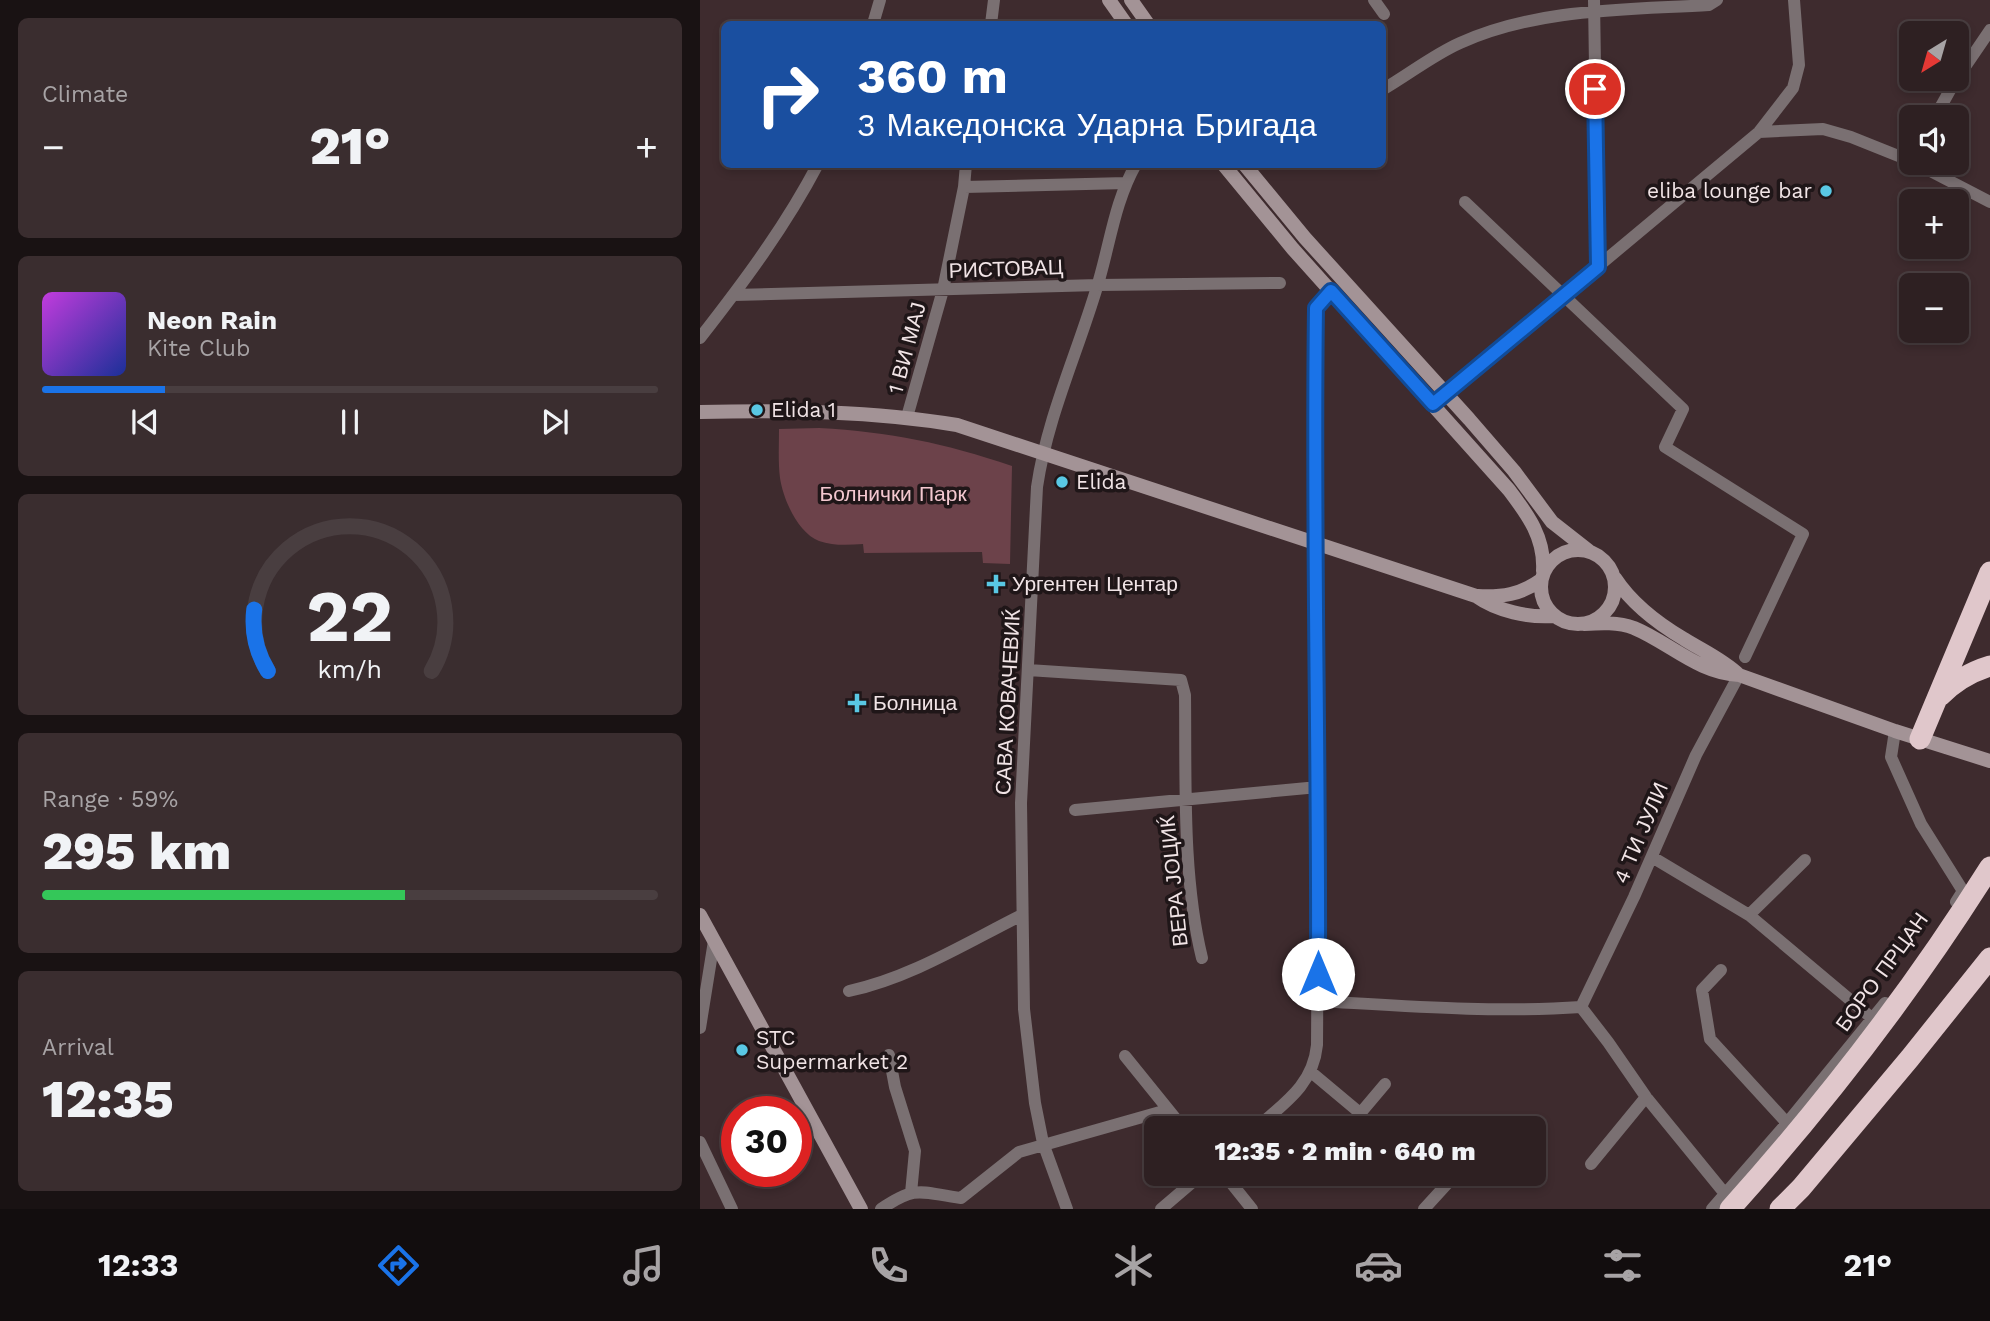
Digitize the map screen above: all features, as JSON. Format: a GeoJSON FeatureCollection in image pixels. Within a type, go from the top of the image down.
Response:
{"type":"FeatureCollection","features":[{"type":"Feature","properties":{"kind":"highway"},"geometry":{"type":"LineString","coordinates":[[1920,739],[1990,572]]}},
{"type":"Feature","properties":{"kind":"highway"},"geometry":{"type":"LineString","coordinates":[[1938,697],[1950,685],[1971,672],[1990,666]]}},
{"type":"Feature","properties":{"kind":"highway"},"geometry":{"type":"LineString","coordinates":[[1732,1204],[1780,1153],[1858,1055],[1916,979],[1990,867]]}},
{"type":"Feature","properties":{"kind":"highway"},"geometry":{"type":"LineString","coordinates":[[1732,1204],[1802,1140],[1893,1028],[1990,883]]}},
{"type":"Feature","properties":{"kind":"highway"},"geometry":{"type":"LineString","coordinates":[[1910,1058],[1990,942]]}},
{"type":"Feature","properties":{"kind":"highway"},"geometry":{"type":"LineString","coordinates":[[1780,1209],[1801,1188],[1910,1058],[1990,958]]}},
{"type":"Feature","properties":{"kind":"main road"},"geometry":{"type":"LineString","coordinates":[[1109,0],[1124,21]]}},
{"type":"Feature","properties":{"kind":"main road"},"geometry":{"type":"LineString","coordinates":[[1131,0],[1146,21]]}},
{"type":"Feature","properties":{"kind":"main road"},"geometry":{"type":"LineString","coordinates":[[1226,168],[1238,186],[1492,469],[1530,520],[1542,547],[1542,600],[1555,616],[1569,623],[1602,622],[1632,628],[1694,663],[1720,674],[1739,675],[1895,731],[1990,761]]}},
{"type":"Feature","properties":{"kind":"main road"},"geometry":{"type":"LineString","coordinates":[[1247,168],[1305,238],[1514,471],[1552,522],[1604,561],[1623,590],[1646,613],[1725,662],[1739,675]]}},
{"type":"Feature","properties":{"kind":"main road"},"geometry":{"type":"LineString","coordinates":[[700,412],[757,410],[907,417],[957,425],[1476,596],[1490,606],[1542,617],[1555,616]]}},
{"type":"Feature","properties":{"kind":"main road"},"geometry":{"type":"LineString","coordinates":[[1476,596],[1512,595],[1522,592],[1542,576],[1548,563],[1562,552],[1589,551]]}},
{"type":"Feature","properties":{"kind":"main road"},"geometry":{"type":"LineString","coordinates":[[1584,624],[1601,617],[1612,603],[1614,576]]}},
{"type":"Feature","properties":{"kind":"main road"},"geometry":{"type":"LineString","coordinates":[[700,915],[861,1209]]}},
{"type":"Feature","properties":{"kind":"street"},"geometry":{"type":"LineString","coordinates":[[874,21],[881,0]]}},
{"type":"Feature","properties":{"kind":"street"},"geometry":{"type":"LineString","coordinates":[[991,21],[994,0]]}},
{"type":"Feature","properties":{"kind":"street"},"geometry":{"type":"LineString","coordinates":[[1374,0],[1384,14]]}},
{"type":"Feature","properties":{"kind":"street"},"geometry":{"type":"LineString","coordinates":[[1386,88],[1460,43],[1499,29],[1594,6],[1709,5],[1717,0]]}},
{"type":"Feature","properties":{"kind":"street"},"geometry":{"type":"LineString","coordinates":[[1433,404],[1759,132],[1783,105],[1793,88],[1798,65],[1794,0]]}},
{"type":"Feature","properties":{"kind":"street"},"geometry":{"type":"LineString","coordinates":[[1594,6],[1598,267]]}},
{"type":"Feature","properties":{"kind":"street"},"geometry":{"type":"LineString","coordinates":[[1942,105],[1990,30]]}},
{"type":"Feature","properties":{"kind":"street"},"geometry":{"type":"LineString","coordinates":[[1759,132],[1823,129],[1899,156]]}},
{"type":"Feature","properties":{"kind":"street"},"geometry":{"type":"LineString","coordinates":[[700,338],[734,295],[792,210],[816,168]]}},
{"type":"Feature","properties":{"kind":"street","name":"1 ВИ МАЈ"},"geometry":{"type":"LineString","coordinates":[[907,417],[943,290],[966,168]]}},
{"type":"Feature","properties":{"kind":"street","name":"САВА КОВАЧЕВИЌ"},"geometry":{"type":"LineString","coordinates":[[1067,1209],[1043,1143],[1035,1103],[1024,1009],[1021,803],[1037,487],[1042,452],[1098,285],[1117,205],[1134,168]]}},
{"type":"Feature","properties":{"kind":"street"},"geometry":{"type":"LineString","coordinates":[[1938,175],[1990,202]]}},
{"type":"Feature","properties":{"kind":"street"},"geometry":{"type":"LineString","coordinates":[[964,187],[1126,183]]}},
{"type":"Feature","properties":{"kind":"street"},"geometry":{"type":"LineString","coordinates":[[1465,202],[1683,409],[1665,447],[1803,534],[1745,657]]}},
{"type":"Feature","properties":{"kind":"street","name":"РИСТОВАЦ"},"geometry":{"type":"LineString","coordinates":[[734,295],[1098,285],[1280,284]]}},
{"type":"Feature","properties":{"kind":"street"},"geometry":{"type":"LineString","coordinates":[[1270,1116],[1298,1091],[1311,1072],[1317,1045],[1316,308],[1331,291]]}},
{"type":"Feature","properties":{"kind":"street","name":"ВЕРА ЈОЦИЌ"},"geometry":{"type":"LineString","coordinates":[[1028,670],[1181,680],[1185,695],[1186,799],[1194,924],[1202,958]]}},
{"type":"Feature","properties":{"kind":"street","name":"4 ТИ ЈУЛИ"},"geometry":{"type":"LineString","coordinates":[[1581,1006],[1652,858],[1696,755],[1739,675]]}},
{"type":"Feature","properties":{"kind":"street","name":"БОРО ПРЦАН"},"geometry":{"type":"LineString","coordinates":[[1712,1209],[1732,1204],[1787,1123],[1918,962],[1963,891],[1921,824],[1891,757],[1895,731]]}},
{"type":"Feature","properties":{"kind":"street","name":"ВЕРА ЈОЦИЌ"},"geometry":{"type":"LineString","coordinates":[[1075,810],[1318,787]]}},
{"type":"Feature","properties":{"kind":"street"},"geometry":{"type":"LineString","coordinates":[[1652,858],[1749,915],[1873,1018]]}},
{"type":"Feature","properties":{"kind":"street"},"geometry":{"type":"LineString","coordinates":[[1749,915],[1805,860]]}},
{"type":"Feature","properties":{"kind":"street"},"geometry":{"type":"LineString","coordinates":[[849,991],[877,985],[1022,915]]}},
{"type":"Feature","properties":{"kind":"street"},"geometry":{"type":"LineString","coordinates":[[700,1028],[714,941]]}},
{"type":"Feature","properties":{"kind":"street"},"geometry":{"type":"LineString","coordinates":[[1721,970],[1702,990],[1710,1039],[1787,1123]]}},
{"type":"Feature","properties":{"kind":"street"},"geometry":{"type":"LineString","coordinates":[[1318,1001],[1476,1010],[1581,1006],[1646,1097],[1732,1204]]}},
{"type":"Feature","properties":{"kind":"street"},"geometry":{"type":"LineString","coordinates":[[889,1055],[895,1087],[915,1151],[911,1193]]}},
{"type":"Feature","properties":{"kind":"street"},"geometry":{"type":"LineString","coordinates":[[1125,1056],[1172,1116]]}},
{"type":"Feature","properties":{"kind":"street"},"geometry":{"type":"LineString","coordinates":[[1311,1072],[1360,1113]]}},
{"type":"Feature","properties":{"kind":"street"},"geometry":{"type":"LineString","coordinates":[[1358,1116],[1385,1084]]}},
{"type":"Feature","properties":{"kind":"street"},"geometry":{"type":"LineString","coordinates":[[1591,1164],[1646,1097]]}},
{"type":"Feature","properties":{"kind":"street"},"geometry":{"type":"LineString","coordinates":[[881,1209],[911,1193],[924,1190],[961,1198],[1018,1152],[1167,1110]]}},
{"type":"Feature","properties":{"kind":"street"},"geometry":{"type":"LineString","coordinates":[[700,1142],[732,1209]]}},
{"type":"Feature","properties":{"kind":"street"},"geometry":{"type":"LineString","coordinates":[[1161,1209],[1188,1186]]}},
{"type":"Feature","properties":{"kind":"street"},"geometry":{"type":"LineString","coordinates":[[1234,1186],[1252,1209]]}},
{"type":"Feature","properties":{"kind":"street"},"geometry":{"type":"LineString","coordinates":[[1431,1207],[1447,1186]]}},
{"type":"Feature","properties":{"kind":"green space","name":"Болнички Парк"},"geometry":{"type":"Polygon","coordinates":[[[819,428],[870,432],[917,440],[1012,466],[1010,564],[983,563],[982,552],[864,553],[863,544],[830,544],[811,537],[798,523],[784,496],[779,472],[779,429],[819,428]]]}},
{"type":"Feature","properties":{"kind":"place","name":"eliba lounge bar"},"geometry":{"type":"Point","coordinates":[1826,191]}},
{"type":"Feature","properties":{"kind":"place","name":"Elida 1"},"geometry":{"type":"Point","coordinates":[757,410]}},
{"type":"Feature","properties":{"kind":"place","name":"Elida"},"geometry":{"type":"Point","coordinates":[1062,482]}},
{"type":"Feature","properties":{"kind":"place","name":"Ургентен Центар"},"geometry":{"type":"Point","coordinates":[996,584]}},
{"type":"Feature","properties":{"kind":"place","name":"Болница"},"geometry":{"type":"Point","coordinates":[857,703]}},
{"type":"Feature","properties":{"kind":"place","name":"STC Supermarket 2"},"geometry":{"type":"Point","coordinates":[742,1050]}},
{"type":"Feature","properties":{"kind":"route"},"geometry":{"type":"LineString","coordinates":[[1318,974],[1316,308],[1331,291],[1433,404],[1598,267],[1595,89]]}}]}
